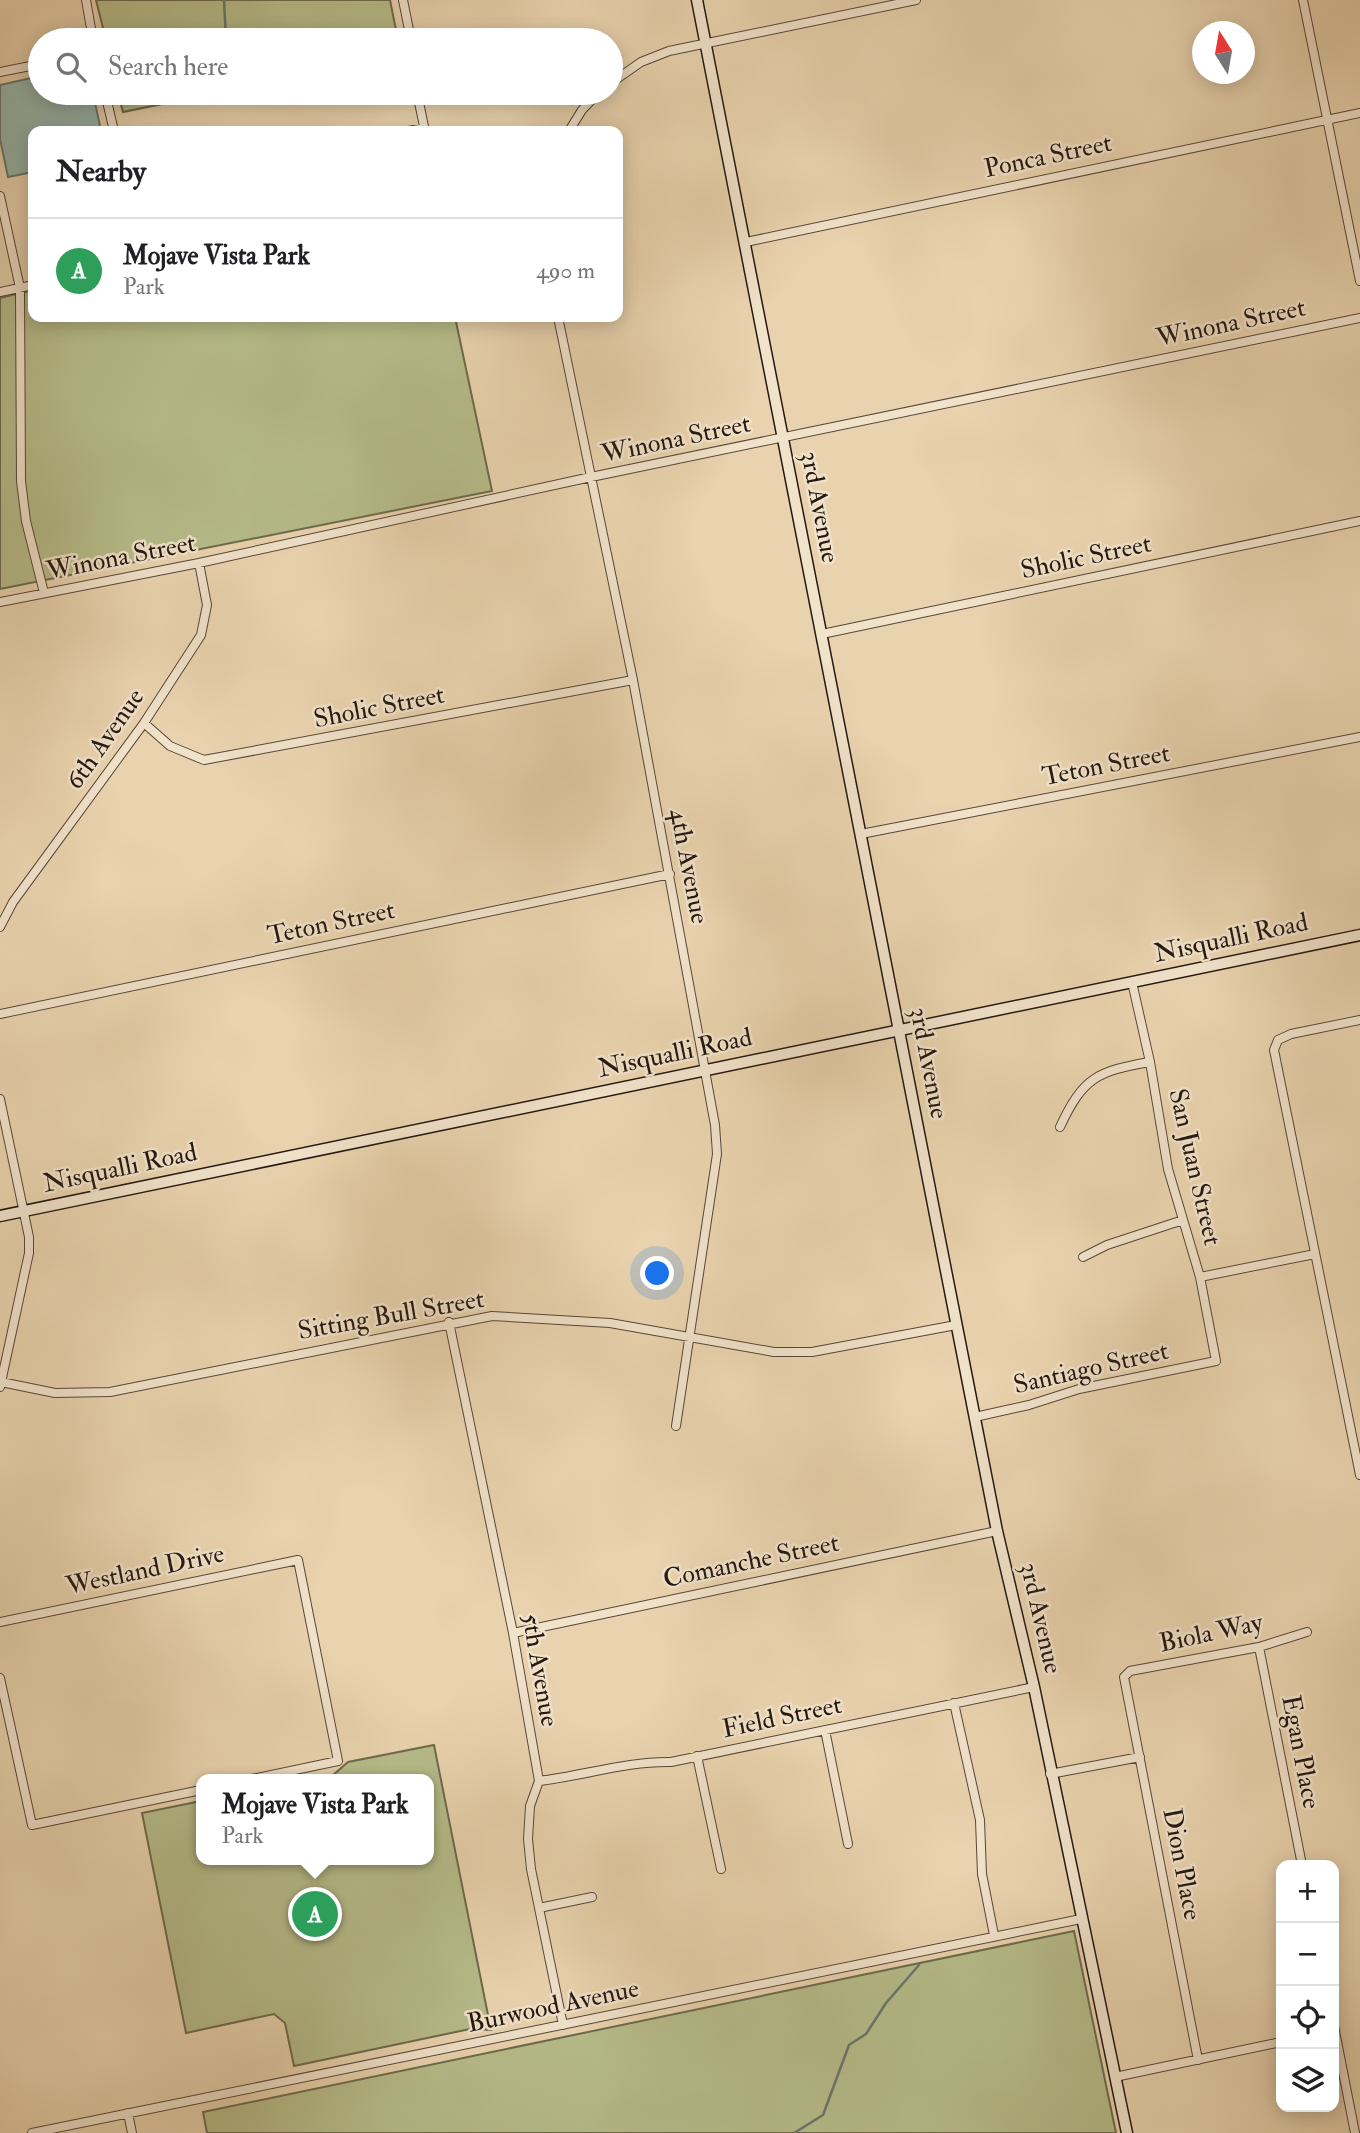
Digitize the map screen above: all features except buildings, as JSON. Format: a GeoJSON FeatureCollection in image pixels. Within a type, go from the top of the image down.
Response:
{"type":"FeatureCollection","features":[{"type":"Feature","properties":{"kind":"street"},"geometry":{"type":"LineString","coordinates":[[86,0],[91,28]]}},
{"type":"Feature","properties":{"kind":"street"},"geometry":{"type":"LineString","coordinates":[[403,0],[409,28]]}},
{"type":"Feature","properties":{"kind":"street","name":"3rd Avenue"},"geometry":{"type":"LineString","coordinates":[[697,0],[997,1531],[1034,1687],[1127,2133]]}},
{"type":"Feature","properties":{"kind":"street"},"geometry":{"type":"LineString","coordinates":[[623,75],[658,54],[916,0]]}},
{"type":"Feature","properties":{"kind":"street"},"geometry":{"type":"LineString","coordinates":[[1303,0],[1360,281]]}},
{"type":"Feature","properties":{"kind":"street"},"geometry":{"type":"LineString","coordinates":[[0,72],[28,66]]}},
{"type":"Feature","properties":{"kind":"street"},"geometry":{"type":"LineString","coordinates":[[108,105],[113,126]]}},
{"type":"Feature","properties":{"kind":"street"},"geometry":{"type":"LineString","coordinates":[[420,105],[424,126]]}},
{"type":"Feature","properties":{"kind":"street"},"geometry":{"type":"LineString","coordinates":[[572,126],[587,105]]}},
{"type":"Feature","properties":{"kind":"street","name":"Ponca Street"},"geometry":{"type":"LineString","coordinates":[[746,242],[1360,113]]}},
{"type":"Feature","properties":{"kind":"street"},"geometry":{"type":"LineString","coordinates":[[0,196],[20,288],[19,455],[26,521],[44,593]]}},
{"type":"Feature","properties":{"kind":"street"},"geometry":{"type":"LineString","coordinates":[[0,292],[28,286]]}},
{"type":"Feature","properties":{"kind":"street","name":"Winona Street"},"geometry":{"type":"LineString","coordinates":[[0,602],[200,563],[591,477],[1360,318]]}},
{"type":"Feature","properties":{"kind":"street","name":"4th Avenue"},"geometry":{"type":"LineString","coordinates":[[559,322],[670,874],[717,1154],[676,1426]]}},
{"type":"Feature","properties":{"kind":"street","name":"Sholic Street"},"geometry":{"type":"LineString","coordinates":[[821,634],[1360,521]]}},
{"type":"Feature","properties":{"kind":"street","name":"6th Avenue"},"geometry":{"type":"LineString","coordinates":[[0,927],[13,902],[144,723],[201,635],[208,605],[200,563]]}},
{"type":"Feature","properties":{"kind":"street","name":"Sholic Street"},"geometry":{"type":"LineString","coordinates":[[144,723],[170,746],[204,760],[633,680]]}},
{"type":"Feature","properties":{"kind":"street","name":"Teton Street"},"geometry":{"type":"LineString","coordinates":[[861,834],[1360,737]]}},
{"type":"Feature","properties":{"kind":"street","name":"Teton Street"},"geometry":{"type":"LineString","coordinates":[[0,1014],[670,874]]}},
{"type":"Feature","properties":{"kind":"street","name":"Nisqualli Road"},"geometry":{"type":"LineString","coordinates":[[0,1216],[1360,935]]}},
{"type":"Feature","properties":{"kind":"street","name":"San Juan Street"},"geometry":{"type":"LineString","coordinates":[[1132,982],[1150,1062],[1168,1169],[1200,1277],[1216,1361]]}},
{"type":"Feature","properties":{"kind":"street"},"geometry":{"type":"LineString","coordinates":[[1360,1020],[1291,1034],[1278,1040],[1274,1050],[1360,1475]]}},
{"type":"Feature","properties":{"kind":"street"},"geometry":{"type":"LineString","coordinates":[[1060,1127],[1072,1101],[1087,1081],[1110,1068],[1150,1062]]}},
{"type":"Feature","properties":{"kind":"street"},"geometry":{"type":"LineString","coordinates":[[0,1099],[29,1252],[1,1384]]}},
{"type":"Feature","properties":{"kind":"street"},"geometry":{"type":"LineString","coordinates":[[1083,1256],[1107,1245],[1183,1220]]}},
{"type":"Feature","properties":{"kind":"street"},"geometry":{"type":"LineString","coordinates":[[1200,1277],[1315,1254]]}},
{"type":"Feature","properties":{"kind":"street","name":"Sitting Bull Street"},"geometry":{"type":"LineString","coordinates":[[1,1384],[55,1393],[110,1392],[449,1322],[492,1316],[610,1324],[774,1352],[812,1352],[956,1325]]}},
{"type":"Feature","properties":{"kind":"street","name":"5th Avenue"},"geometry":{"type":"LineString","coordinates":[[449,1322],[513,1633],[539,1781],[530,1807],[528,1839],[539,1908],[564,2025]]}},
{"type":"Feature","properties":{"kind":"street","name":"Santiago Street"},"geometry":{"type":"LineString","coordinates":[[975,1417],[1029,1405],[1079,1389],[1216,1361]]}},
{"type":"Feature","properties":{"kind":"street","name":"Comanche Street"},"geometry":{"type":"LineString","coordinates":[[513,1633],[997,1531]]}},
{"type":"Feature","properties":{"kind":"street","name":"Westland Drive"},"geometry":{"type":"LineString","coordinates":[[0,1622],[298,1560],[338,1762],[277,1774]]}},
{"type":"Feature","properties":{"kind":"street","name":"Biola Way"},"geometry":{"type":"LineString","coordinates":[[1124,1677],[1130,1671],[1259,1647],[1307,1632]]}},
{"type":"Feature","properties":{"kind":"street","name":"Egan Place"},"geometry":{"type":"LineString","coordinates":[[1259,1647],[1301,1860]]}},
{"type":"Feature","properties":{"kind":"street","name":"Dion Place"},"geometry":{"type":"LineString","coordinates":[[1124,1677],[1198,2060]]}},
{"type":"Feature","properties":{"kind":"street"},"geometry":{"type":"LineString","coordinates":[[0,1678],[5,1720],[32,1825],[196,1791]]}},
{"type":"Feature","properties":{"kind":"street","name":"Field Street"},"geometry":{"type":"LineString","coordinates":[[539,1781],[582,1776],[646,1761],[671,1762],[1034,1687]]}},
{"type":"Feature","properties":{"kind":"street"},"geometry":{"type":"LineString","coordinates":[[954,1703],[979,1820],[982,1874],[994,1935]]}},
{"type":"Feature","properties":{"kind":"street"},"geometry":{"type":"LineString","coordinates":[[825,1730],[848,1844]]}},
{"type":"Feature","properties":{"kind":"street"},"geometry":{"type":"LineString","coordinates":[[697,1756],[721,1869]]}},
{"type":"Feature","properties":{"kind":"street"},"geometry":{"type":"LineString","coordinates":[[1051,1774],[1140,1757]]}},
{"type":"Feature","properties":{"kind":"street"},"geometry":{"type":"LineString","coordinates":[[539,1908],[592,1897]]}},
{"type":"Feature","properties":{"kind":"street","name":"Burwood Avenue"},"geometry":{"type":"LineString","coordinates":[[32,2133],[1082,1919]]}},
{"type":"Feature","properties":{"kind":"street"},"geometry":{"type":"LineString","coordinates":[[1115,2077],[1276,2043]]}},
{"type":"Feature","properties":{"kind":"street"},"geometry":{"type":"LineString","coordinates":[[1338,2049],[1355,2133]]}},
{"type":"Feature","properties":{"kind":"street"},"geometry":{"type":"LineString","coordinates":[[128,2113],[132,2133]]}},
{"type":"Feature","properties":{"kind":"green space"},"geometry":{"type":"Polygon","coordinates":[[[96,0],[390,0],[396,28],[103,28],[96,0]]]}},
{"type":"Feature","properties":{"kind":"green space"},"geometry":{"type":"Polygon","coordinates":[[[121,105],[157,105],[123,112],[121,105]]]}},
{"type":"Feature","properties":{"kind":"green space"},"geometry":{"type":"Polygon","coordinates":[[[28,291],[28,322],[456,322],[492,491],[0,589],[0,298],[28,291]]]}},
{"type":"Feature","properties":{"kind":"green space"},"geometry":{"type":"Polygon","coordinates":[[[434,1745],[491,2030],[470,2029],[294,2066],[285,2023],[274,2014],[186,2033],[142,1813],[196,1802],[196,1865],[434,1865],[434,1774],[334,1774],[348,1762],[434,1745]]]}},
{"type":"Feature","properties":{"kind":"green space"},"geometry":{"type":"Polygon","coordinates":[[[1074,1931],[1116,2133],[207,2133],[203,2112],[1074,1931]]]}},
{"type":"Feature","properties":{"kind":"water"},"geometry":{"type":"Polygon","coordinates":[[[28,79],[28,105],[96,105],[100,126],[28,126],[28,173],[8,177],[0,139],[0,85],[28,79]]]}},
{"type":"Feature","properties":{"kind":"waterway"},"geometry":{"type":"LineString","coordinates":[[224,0],[225,28]]}},
{"type":"Feature","properties":{"kind":"waterway"},"geometry":{"type":"LineString","coordinates":[[794,2133],[823,2115],[849,2045],[866,2034],[886,2003],[919,1965]]}},
{"type":"Feature","properties":{"kind":"place","name":"Mojave Vista Park"},"geometry":{"type":"Point","coordinates":[315,1914]}}]}
